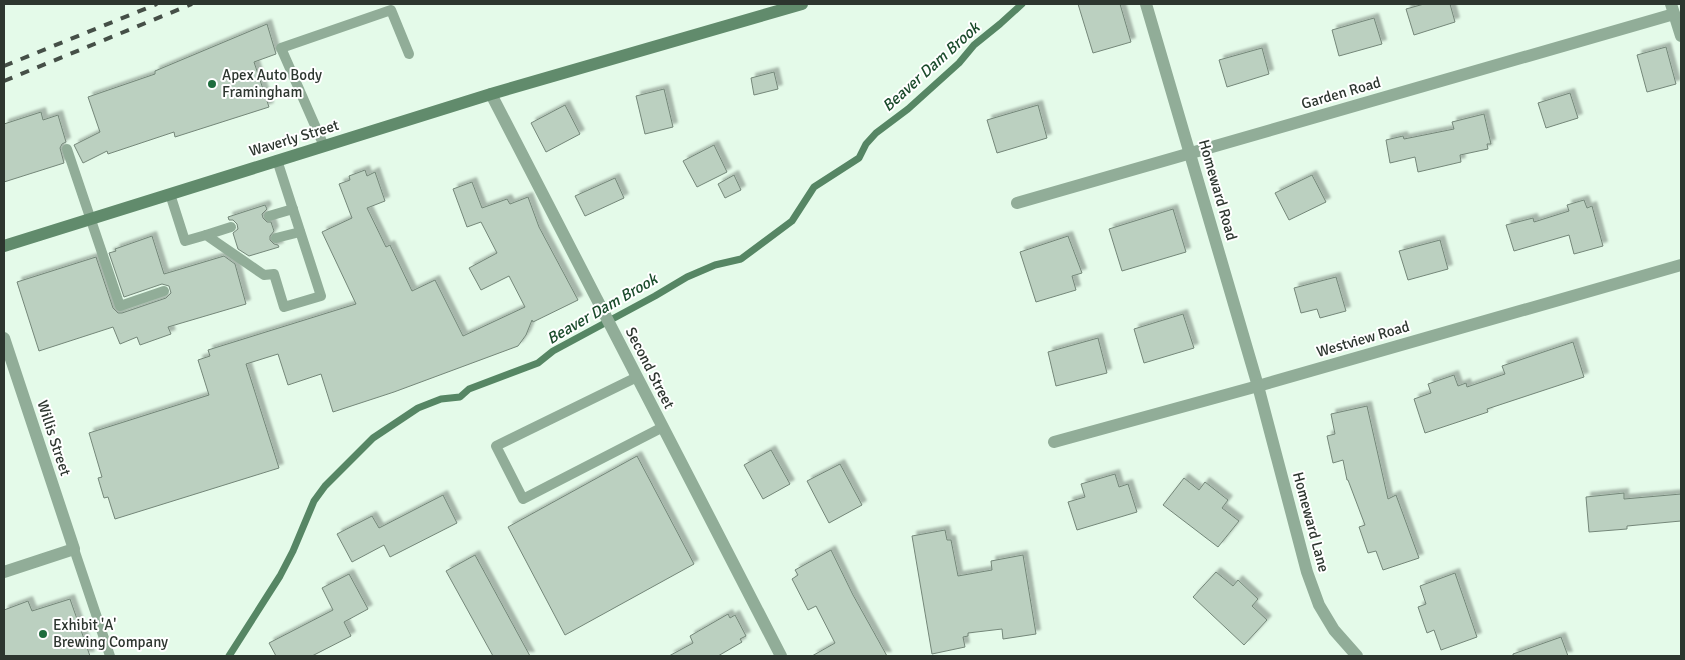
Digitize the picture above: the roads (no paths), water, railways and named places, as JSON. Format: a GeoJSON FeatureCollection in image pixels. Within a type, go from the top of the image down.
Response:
{"type":"FeatureCollection","features":[{"type":"Feature","properties":{"kind":"main road","name":"Waverly Street"},"geometry":{"type":"LineString","coordinates":[[4,246],[491,94],[802,4]]}},
{"type":"Feature","properties":{"kind":"street","name":"Homeward Road"},"geometry":{"type":"LineString","coordinates":[[1146,4],[1258,386]]}},
{"type":"Feature","properties":{"kind":"street","name":"Garden Road"},"geometry":{"type":"LineString","coordinates":[[1017,203],[1672,9]]}},
{"type":"Feature","properties":{"kind":"street"},"geometry":{"type":"LineString","coordinates":[[1672,9],[1681,36]]}},
{"type":"Feature","properties":{"kind":"street","name":"Second Street"},"geometry":{"type":"LineString","coordinates":[[491,94],[781,656]]}},
{"type":"Feature","properties":{"kind":"street","name":"Westview Road"},"geometry":{"type":"LineString","coordinates":[[1054,442],[1258,386],[1681,265]]}},
{"type":"Feature","properties":{"kind":"street","name":"Willis Street"},"geometry":{"type":"LineString","coordinates":[[4,338],[74,549]]}},
{"type":"Feature","properties":{"kind":"street","name":"Homeward Lane"},"geometry":{"type":"LineString","coordinates":[[1258,386],[1307,572],[1319,604],[1334,630],[1356,656]]}},
{"type":"Feature","properties":{"kind":"street"},"geometry":{"type":"LineString","coordinates":[[4,572],[74,549]]}},
{"type":"Feature","properties":{"kind":"lane"},"geometry":{"type":"LineString","coordinates":[[324,146],[281,48],[391,10],[409,54]]}},
{"type":"Feature","properties":{"kind":"lane"},"geometry":{"type":"LineString","coordinates":[[67,149],[120,306],[164,291]]}},
{"type":"Feature","properties":{"kind":"lane"},"geometry":{"type":"LineString","coordinates":[[206,235],[234,250],[264,275],[274,274],[284,307],[321,296],[277,160]]}},
{"type":"Feature","properties":{"kind":"lane"},"geometry":{"type":"LineString","coordinates":[[170,194],[185,241],[232,227]]}},
{"type":"Feature","properties":{"kind":"lane"},"geometry":{"type":"LineString","coordinates":[[269,216],[293,209]]}},
{"type":"Feature","properties":{"kind":"lane"},"geometry":{"type":"LineString","coordinates":[[276,238],[300,232]]}},
{"type":"Feature","properties":{"kind":"lane"},"geometry":{"type":"LineString","coordinates":[[637,377],[496,446],[523,499],[663,427]]}},
{"type":"Feature","properties":{"kind":"lane"},"geometry":{"type":"LineString","coordinates":[[74,549],[110,656]]}},
{"type":"Feature","properties":{"kind":"waterway","name":"Beaver Dam Brook"},"geometry":{"type":"LineString","coordinates":[[229,656],[280,576],[293,551],[314,501],[325,486],[373,438],[418,408],[441,399],[460,397],[469,389],[538,363],[553,351],[687,277],[715,265],[741,259],[792,221],[814,187],[859,158],[866,144],[876,133],[908,109],[959,63],[974,45],[1022,4]]}},
{"type":"Feature","properties":{"kind":"railway"},"geometry":{"type":"LineString","coordinates":[[4,66],[157,4]]}},
{"type":"Feature","properties":{"kind":"railway"},"geometry":{"type":"LineString","coordinates":[[4,81],[192,4]]}},
{"type":"Feature","properties":{"kind":"place","name":"Apex Auto Body Framingham"},"geometry":{"type":"Point","coordinates":[212,84]}},
{"type":"Feature","properties":{"kind":"place","name":"Exhibit 'A' Brewing Company"},"geometry":{"type":"Point","coordinates":[43,634]}}]}
